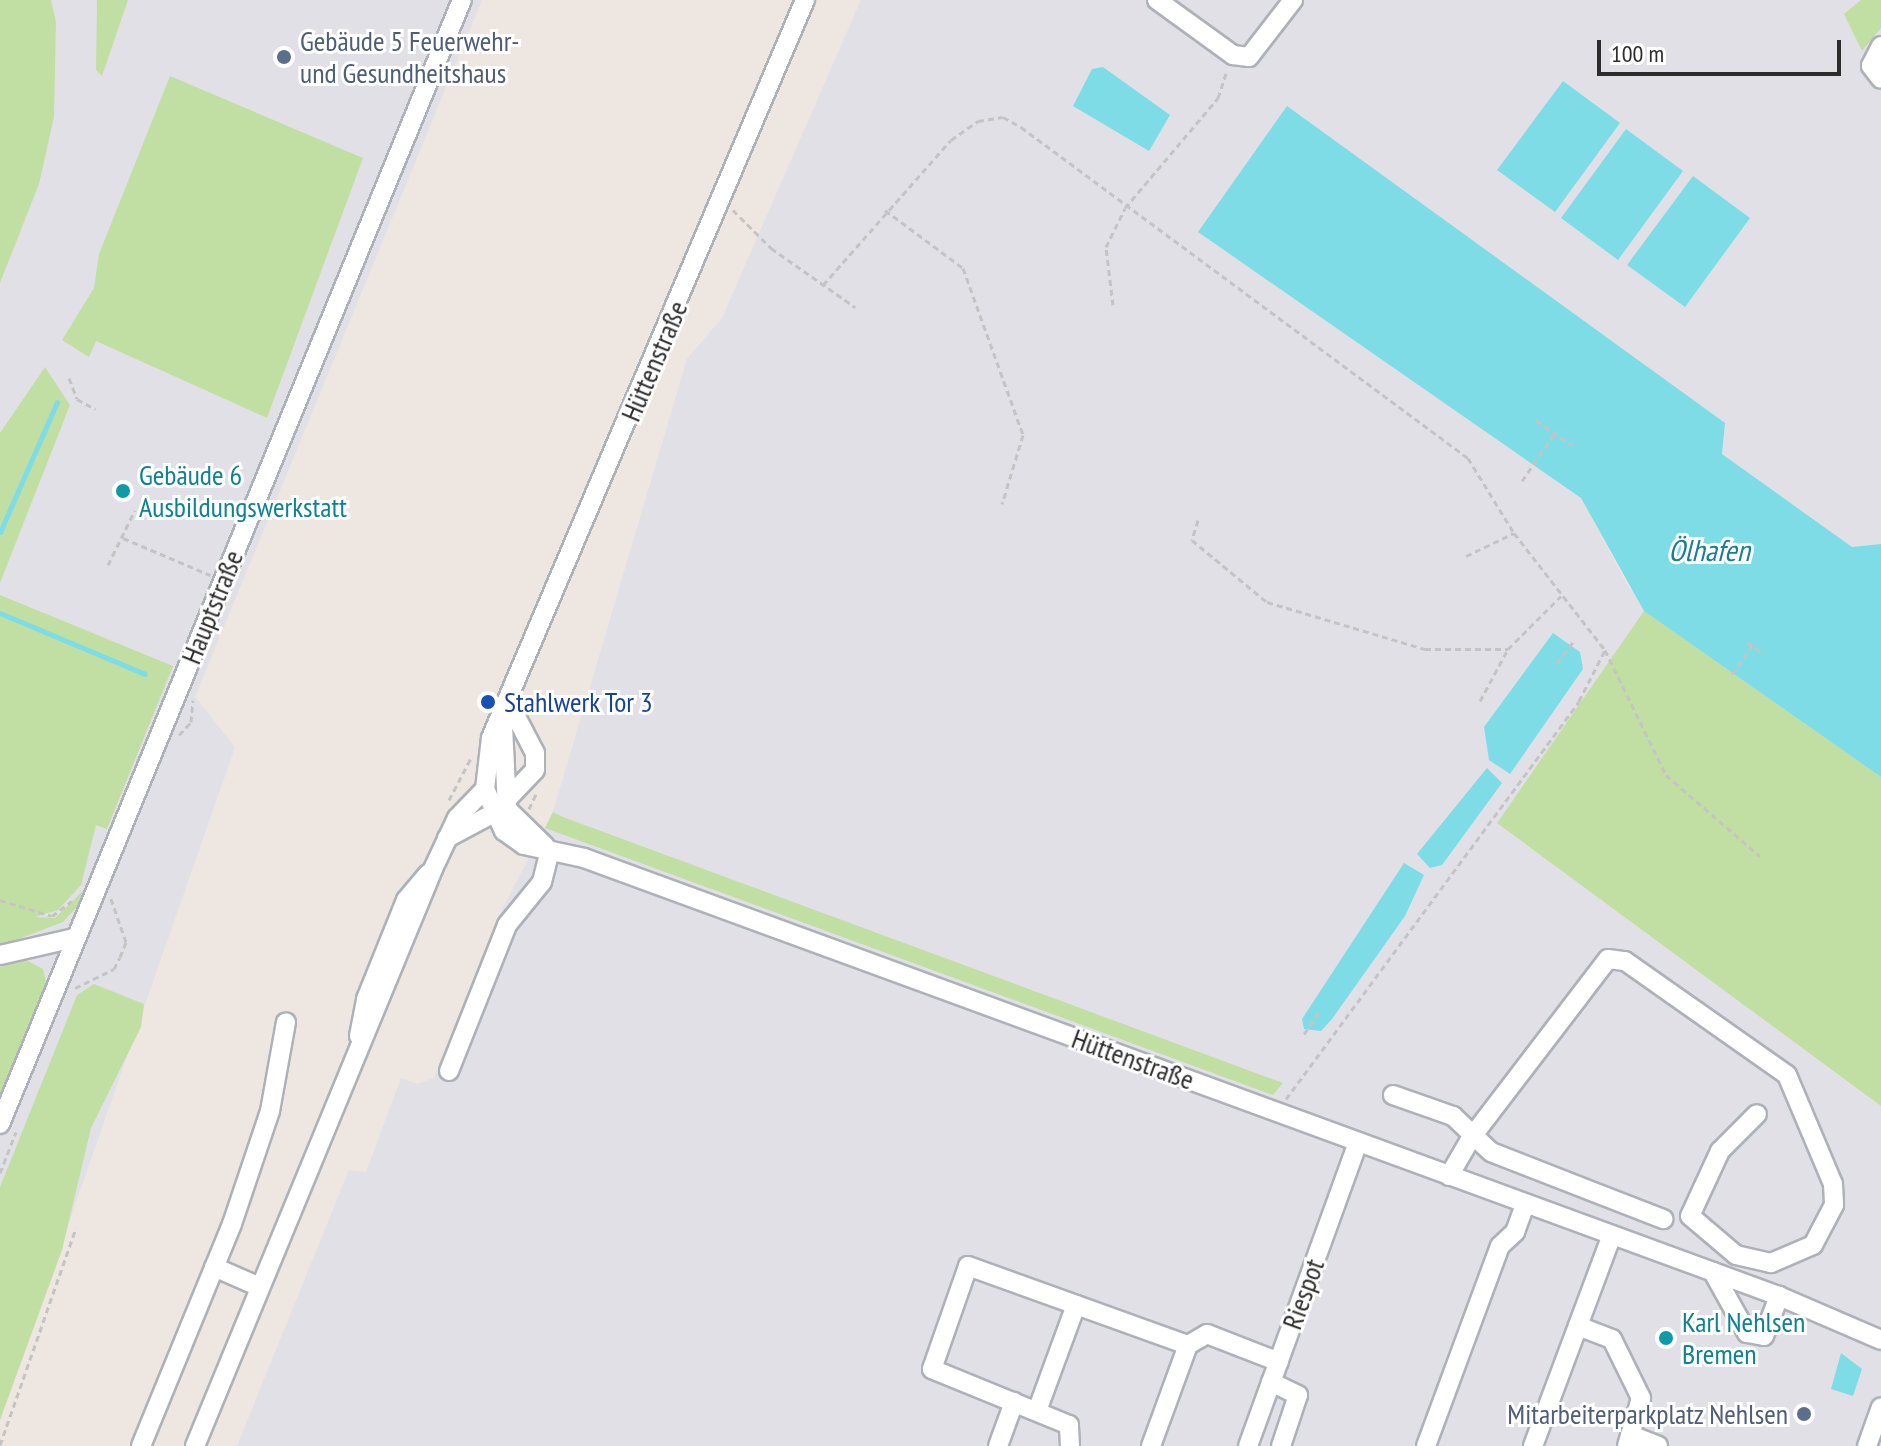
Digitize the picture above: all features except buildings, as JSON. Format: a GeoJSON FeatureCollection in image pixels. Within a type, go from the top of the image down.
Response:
{"type":"FeatureCollection","features":[{"type":"Feature","properties":{"kind":"street","name":"Hauptstraße"},"geometry":{"type":"LineString","coordinates":[[0,1124],[462,0]]}},
{"type":"Feature","properties":{"kind":"street","name":"Hüttenstraße"},"geometry":{"type":"LineString","coordinates":[[805,0],[506,714],[491,738],[494,813],[514,839],[1276,1111],[1779,1296],[1881,1340]]}},
{"type":"Feature","properties":{"kind":"street"},"geometry":{"type":"LineString","coordinates":[[1157,0],[1233,55],[1249,57],[1293,0]]}},
{"type":"Feature","properties":{"kind":"street"},"geometry":{"type":"LineString","coordinates":[[1881,46],[1871,66],[1881,79]]}},
{"type":"Feature","properties":{"kind":"street"},"geometry":{"type":"LineString","coordinates":[[195,1446],[356,1050],[366,999],[406,900],[433,869],[447,838],[494,793],[528,784],[535,770],[535,753],[506,714]]}},
{"type":"Feature","properties":{"kind":"street","name":"Hüttenstraße"},"geometry":{"type":"LineString","coordinates":[[494,793],[519,826],[550,851]]}},
{"type":"Feature","properties":{"kind":"street"},"geometry":{"type":"LineString","coordinates":[[447,838],[494,813]]}},
{"type":"Feature","properties":{"kind":"street"},"geometry":{"type":"LineString","coordinates":[[449,1071],[507,925],[542,882],[550,851]]}},
{"type":"Feature","properties":{"kind":"street"},"geometry":{"type":"LineString","coordinates":[[0,955],[74,938]]}},
{"type":"Feature","properties":{"kind":"street"},"geometry":{"type":"LineString","coordinates":[[1393,1095],[1453,1116],[1471,1138],[1663,1219],[1690,1216],[1736,1255],[1783,1261],[1804,1253],[1827,1227],[1833,1184],[1787,1075],[1620,959],[1597,966],[1471,1138],[1449,1176]]}},
{"type":"Feature","properties":{"kind":"street"},"geometry":{"type":"LineString","coordinates":[[141,1446],[214,1267],[270,1111],[286,1022]]}},
{"type":"Feature","properties":{"kind":"street"},"geometry":{"type":"LineString","coordinates":[[1690,1216],[1720,1151],[1757,1114]]}},
{"type":"Feature","properties":{"kind":"street","name":"Riespot"},"geometry":{"type":"LineString","coordinates":[[1248,1446],[1358,1142]]}},
{"type":"Feature","properties":{"kind":"street"},"geometry":{"type":"LineString","coordinates":[[1426,1446],[1500,1246],[1515,1232],[1525,1204]]}},
{"type":"Feature","properties":{"kind":"street"},"geometry":{"type":"LineString","coordinates":[[1653,1250],[1663,1219]]}},
{"type":"Feature","properties":{"kind":"street"},"geometry":{"type":"LineString","coordinates":[[1533,1446],[1612,1235]]}},
{"type":"Feature","properties":{"kind":"street"},"geometry":{"type":"LineString","coordinates":[[1070,1446],[1069,1425],[932,1369],[968,1266],[1188,1345]]}},
{"type":"Feature","properties":{"kind":"street"},"geometry":{"type":"LineString","coordinates":[[214,1267],[260,1287]]}},
{"type":"Feature","properties":{"kind":"street"},"geometry":{"type":"LineString","coordinates":[[1713,1272],[1747,1333],[1764,1336],[1779,1296]]}},
{"type":"Feature","properties":{"kind":"street"},"geometry":{"type":"LineString","coordinates":[[1037,1411],[1076,1305]]}},
{"type":"Feature","properties":{"kind":"street"},"geometry":{"type":"LineString","coordinates":[[1578,1326],[1612,1339],[1641,1398],[1628,1441],[1658,1446]]}},
{"type":"Feature","properties":{"kind":"street"},"geometry":{"type":"LineString","coordinates":[[1151,1446],[1188,1345],[1207,1334],[1279,1362]]}},
{"type":"Feature","properties":{"kind":"street"},"geometry":{"type":"LineString","coordinates":[[1271,1382],[1298,1395],[1281,1446]]}},
{"type":"Feature","properties":{"kind":"street"},"geometry":{"type":"LineString","coordinates":[[998,1446],[1014,1402]]}},
{"type":"Feature","properties":{"kind":"street"},"geometry":{"type":"LineString","coordinates":[[1867,1446],[1881,1407]]}},
{"type":"Feature","properties":{"kind":"path"},"geometry":{"type":"LineString","coordinates":[[1113,305],[1106,247],[1125,208],[1218,98],[1233,55]]}},
{"type":"Feature","properties":{"kind":"path"},"geometry":{"type":"LineString","coordinates":[[823,285],[885,210],[951,140],[978,121],[1003,117],[1468,458],[1514,533],[1605,650],[1666,775],[1760,856]]}},
{"type":"Feature","properties":{"kind":"path"},"geometry":{"type":"LineString","coordinates":[[722,199],[771,248],[855,307]]}},
{"type":"Feature","properties":{"kind":"path"},"geometry":{"type":"LineString","coordinates":[[885,210],[963,268],[1023,435],[1002,504]]}},
{"type":"Feature","properties":{"kind":"path"},"geometry":{"type":"LineString","coordinates":[[69,378],[77,399],[95,409]]}},
{"type":"Feature","properties":{"kind":"path"},"geometry":{"type":"LineString","coordinates":[[1536,420],[1572,445]]}},
{"type":"Feature","properties":{"kind":"path"},"geometry":{"type":"LineString","coordinates":[[1522,481],[1555,433]]}},
{"type":"Feature","properties":{"kind":"path"},"geometry":{"type":"LineString","coordinates":[[108,565],[135,510]]}},
{"type":"Feature","properties":{"kind":"path"},"geometry":{"type":"LineString","coordinates":[[1198,520],[1192,540],[1267,602],[1425,649],[1508,649]]}},
{"type":"Feature","properties":{"kind":"path"},"geometry":{"type":"LineString","coordinates":[[1466,556],[1514,533]]}},
{"type":"Feature","properties":{"kind":"path"},"geometry":{"type":"LineString","coordinates":[[123,538],[223,581]]}},
{"type":"Feature","properties":{"kind":"path"},"geometry":{"type":"LineString","coordinates":[[178,569],[180,563]]}},
{"type":"Feature","properties":{"kind":"path"},"geometry":{"type":"LineString","coordinates":[[1480,701],[1508,649],[1562,595]]}},
{"type":"Feature","properties":{"kind":"path"},"geometry":{"type":"LineString","coordinates":[[1557,663],[1575,639]]}},
{"type":"Feature","properties":{"kind":"path"},"geometry":{"type":"LineString","coordinates":[[1747,642],[1764,654]]}},
{"type":"Feature","properties":{"kind":"path"},"geometry":{"type":"LineString","coordinates":[[1732,674],[1752,645]]}},
{"type":"Feature","properties":{"kind":"path"},"geometry":{"type":"LineString","coordinates":[[1276,1111],[1579,701],[1605,650]]}},
{"type":"Feature","properties":{"kind":"path"},"geometry":{"type":"LineString","coordinates":[[0,900],[52,916],[80,893]]}},
{"type":"Feature","properties":{"kind":"path"},"geometry":{"type":"LineString","coordinates":[[1304,1034],[1321,1009]]}},
{"type":"Feature","properties":{"kind":"path"},"geometry":{"type":"LineString","coordinates":[[0,1445],[76,1228]]}},
{"type":"Feature","properties":{"kind":"shaded area"},"geometry":{"type":"Polygon","coordinates":[[[0,0],[482,0],[195,697],[235,747],[0,1420],[0,0]]]}},
{"type":"Feature","properties":{"kind":"shaded area"},"geometry":{"type":"Polygon","coordinates":[[[861,0],[1881,0],[1881,544],[1852,547],[1722,454],[1725,424],[1198,232],[1581,498],[1629,588],[1881,777],[1881,1446],[237,1446],[349,1170],[366,1172],[401,1078],[417,1084],[434,1078],[497,919],[553,812],[687,359],[722,318],[861,0]]]}},
{"type":"Feature","properties":{"kind":"green space"},"geometry":{"type":"Polygon","coordinates":[[[0,0],[51,0],[56,22],[54,117],[39,184],[0,283],[0,0]]]}},
{"type":"Feature","properties":{"kind":"green space"},"geometry":{"type":"Polygon","coordinates":[[[97,0],[128,0],[102,76],[96,70],[97,0]]]}},
{"type":"Feature","properties":{"kind":"green space"},"geometry":{"type":"Polygon","coordinates":[[[1861,0],[1881,0],[1881,28],[1862,51],[1844,14],[1861,0]]]}},
{"type":"Feature","properties":{"kind":"green space"},"geometry":{"type":"Polygon","coordinates":[[[170,76],[363,158],[267,418],[96,341],[89,357],[62,340],[94,288],[99,254],[170,76]]]}},
{"type":"Feature","properties":{"kind":"green space"},"geometry":{"type":"Polygon","coordinates":[[[45,367],[70,405],[0,583],[0,433],[45,367]]]}},
{"type":"Feature","properties":{"kind":"green space"},"geometry":{"type":"Polygon","coordinates":[[[0,595],[173,666],[107,829],[96,825],[81,885],[58,910],[35,917],[55,918],[90,884],[84,899],[63,922],[0,946],[0,595]]]}},
{"type":"Feature","properties":{"kind":"green space"},"geometry":{"type":"Polygon","coordinates":[[[1644,611],[1881,777],[1881,1106],[1497,823],[1644,611]]]}},
{"type":"Feature","properties":{"kind":"green space"},"geometry":{"type":"Polygon","coordinates":[[[553,812],[1283,1083],[1273,1095],[545,828],[553,812]]]}},
{"type":"Feature","properties":{"kind":"green space"},"geometry":{"type":"Polygon","coordinates":[[[26,960],[43,969],[47,988],[0,1107],[0,967],[26,960]]]}},
{"type":"Feature","properties":{"kind":"green space"},"geometry":{"type":"Polygon","coordinates":[[[94,984],[144,1004],[141,1027],[91,1128],[62,1250],[0,1420],[0,1187],[77,995],[94,984]]]}},
{"type":"Feature","properties":{"kind":"water"},"geometry":{"type":"Polygon","coordinates":[[[1103,67],[1170,115],[1149,151],[1073,106],[1092,69],[1103,67]]]}},
{"type":"Feature","properties":{"kind":"water"},"geometry":{"type":"Polygon","coordinates":[[[1563,81],[1620,123],[1555,212],[1497,170],[1563,81]]]}},
{"type":"Feature","properties":{"kind":"water","name":"Ölhafen"},"geometry":{"type":"Polygon","coordinates":[[[1287,106],[1725,423],[1722,454],[1852,547],[1881,544],[1881,777],[1644,611],[1581,498],[1198,232],[1287,106]]]}},
{"type":"Feature","properties":{"kind":"water"},"geometry":{"type":"Polygon","coordinates":[[[1626,129],[1683,171],[1618,260],[1561,218],[1626,129]]]}},
{"type":"Feature","properties":{"kind":"water"},"geometry":{"type":"Polygon","coordinates":[[[1693,176],[1750,218],[1685,307],[1627,265],[1693,176]]]}},
{"type":"Feature","properties":{"kind":"water"},"geometry":{"type":"Polygon","coordinates":[[[1553,633],[1580,652],[1583,669],[1510,774],[1489,760],[1484,727],[1553,633]]]}},
{"type":"Feature","properties":{"kind":"water"},"geometry":{"type":"Polygon","coordinates":[[[1487,768],[1502,783],[1442,865],[1430,868],[1417,854],[1487,768]]]}},
{"type":"Feature","properties":{"kind":"water"},"geometry":{"type":"Polygon","coordinates":[[[1404,863],[1424,875],[1405,916],[1332,1019],[1321,1031],[1304,1029],[1302,1019],[1404,863]]]}},
{"type":"Feature","properties":{"kind":"water"},"geometry":{"type":"Polygon","coordinates":[[[1841,1353],[1862,1369],[1853,1396],[1831,1389],[1841,1353]]]}},
{"type":"Feature","properties":{"kind":"waterway"},"geometry":{"type":"LineString","coordinates":[[0,532],[57,402]]}},
{"type":"Feature","properties":{"kind":"waterway"},"geometry":{"type":"LineString","coordinates":[[0,613],[145,674]]}},
{"type":"Feature","properties":{"kind":"place","name":"Gebäude 5 Feuerwehr- und Gesundheitshaus"},"geometry":{"type":"Point","coordinates":[284,57]}},
{"type":"Feature","properties":{"kind":"place","name":"Gebäude 6 Ausbildungswerkstatt"},"geometry":{"type":"Point","coordinates":[123,491]}},
{"type":"Feature","properties":{"kind":"place","name":"Stahlwerk Tor 3"},"geometry":{"type":"Point","coordinates":[488,702]}},
{"type":"Feature","properties":{"kind":"place","name":"Karl Nehlsen Bremen"},"geometry":{"type":"Point","coordinates":[1666,1338]}},
{"type":"Feature","properties":{"kind":"place","name":"Mitarbeiterparkplatz Nehlsen"},"geometry":{"type":"Point","coordinates":[1804,1414]}}]}
